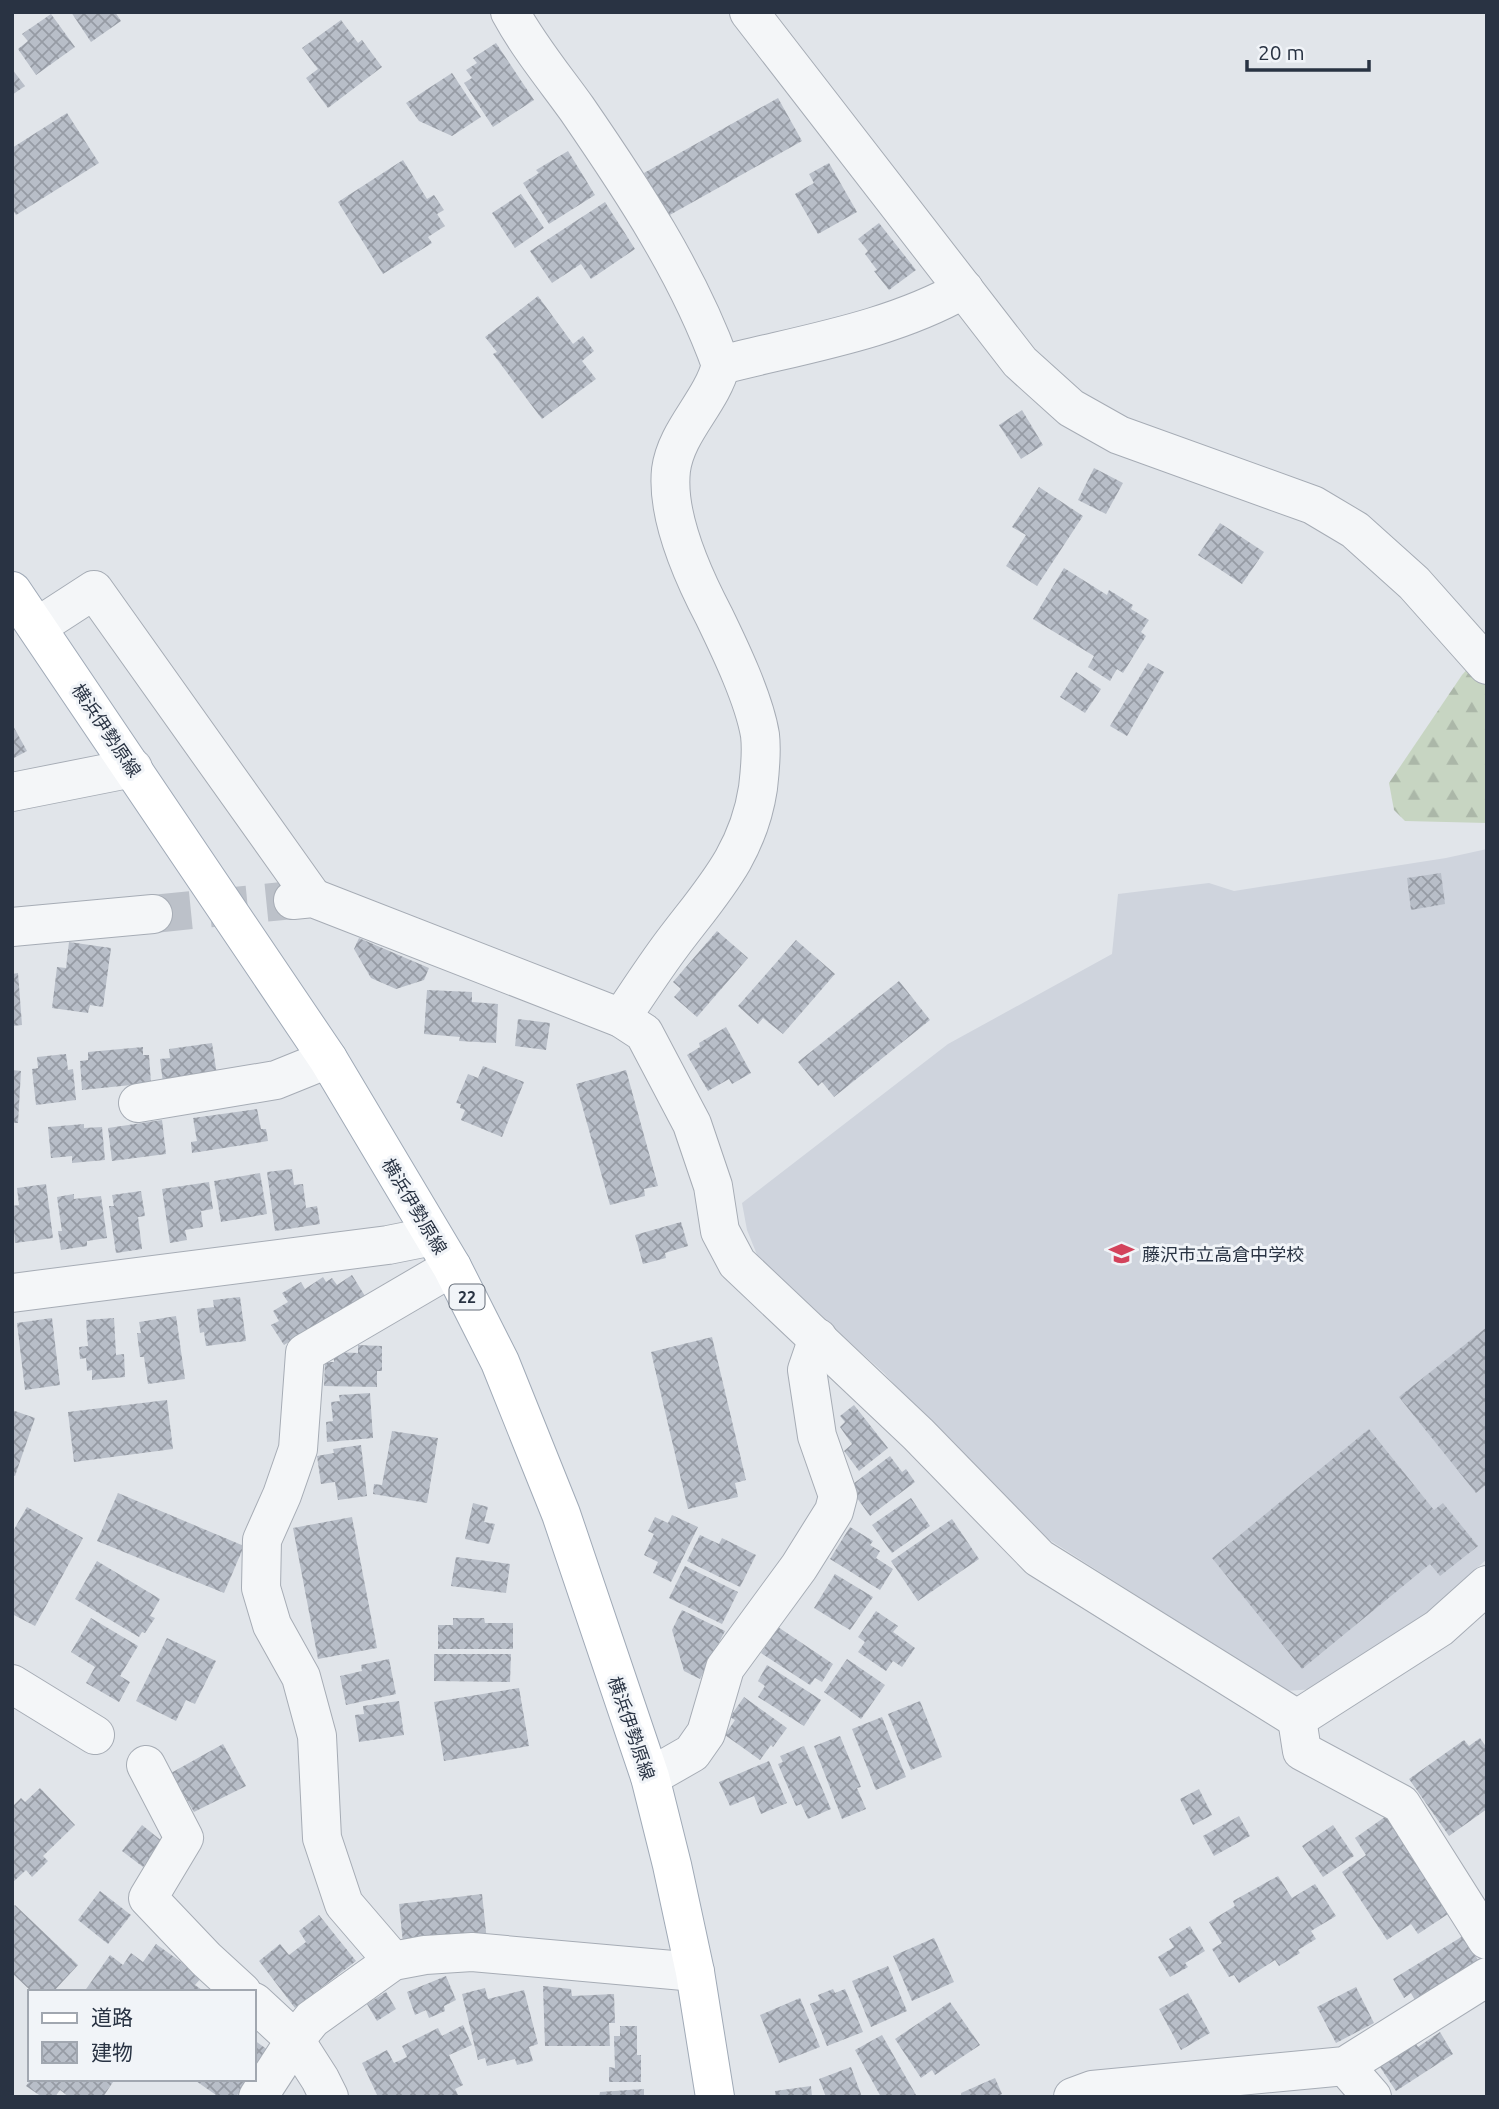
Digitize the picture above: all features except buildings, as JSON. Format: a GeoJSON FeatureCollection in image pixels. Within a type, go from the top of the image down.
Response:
{"type":"FeatureCollection","features":[{"type":"Feature","properties":{"kind":"main road","name":"横浜伊勢原線"},"geometry":{"type":"LineString","coordinates":[[12,591],[328,1059],[442,1252],[500,1362],[561,1514],[650,1777],[695,1972],[715,2097]]}},
{"type":"Feature","properties":{"kind":"street"},"geometry":{"type":"LineString","coordinates":[[510,12],[642,207],[678,270],[713,342],[721,365],[709,395],[681,439],[671,467],[670,492],[691,566],[728,645],[760,735],[761,770],[755,811],[743,844],[724,877],[663,956],[621,1018]]}},
{"type":"Feature","properties":{"kind":"street"},"geometry":{"type":"LineString","coordinates":[[749,12],[1020,362],[1071,408],[1119,435],[1312,505],[1354,530],[1414,583],[1487,665]]}},
{"type":"Feature","properties":{"kind":"street"},"geometry":{"type":"LineString","coordinates":[[721,365],[887,323],[923,311],[964,289]]}},
{"type":"Feature","properties":{"kind":"street"},"geometry":{"type":"LineString","coordinates":[[37,627],[94,590],[303,899],[621,1018],[644,1033],[692,1124],[713,1186],[720,1231],[737,1263],[918,1434],[1039,1558],[1297,1719],[1302,1751],[1401,1804],[1487,1940]]}},
{"type":"Feature","properties":{"kind":"street"},"geometry":{"type":"LineString","coordinates":[[12,792],[133,768]]}},
{"type":"Feature","properties":{"kind":"street"},"geometry":{"type":"LineString","coordinates":[[12,927],[153,914]]}},
{"type":"Feature","properties":{"kind":"street"},"geometry":{"type":"LineString","coordinates":[[138,1102],[276,1080],[328,1059]]}},
{"type":"Feature","properties":{"kind":"street"},"geometry":{"type":"LineString","coordinates":[[12,1293],[388,1245],[442,1252]]}},
{"type":"Feature","properties":{"kind":"street"},"geometry":{"type":"LineString","coordinates":[[393,1961],[344,1904],[322,1838],[317,1735],[301,1676],[272,1625],[261,1588],[262,1541],[298,1449],[304,1353],[442,1252]]}},
{"type":"Feature","properties":{"kind":"street"},"geometry":{"type":"LineString","coordinates":[[650,1777],[692,1753],[706,1733],[725,1668],[799,1567],[834,1511],[838,1496],[817,1436],[807,1370],[818,1338]]}},
{"type":"Feature","properties":{"kind":"street"},"geometry":{"type":"LineString","coordinates":[[1297,1719],[1439,1628],[1487,1585]]}},
{"type":"Feature","properties":{"kind":"street"},"geometry":{"type":"LineString","coordinates":[[12,1685],[95,1735]]}},
{"type":"Feature","properties":{"kind":"street"},"geometry":{"type":"LineString","coordinates":[[146,1765],[184,1839],[148,1898],[240,1990]]}},
{"type":"Feature","properties":{"kind":"street"},"geometry":{"type":"LineString","coordinates":[[258,2097],[312,2019],[393,1961],[425,1955],[472,1952],[695,1972]]}},
{"type":"Feature","properties":{"kind":"street"},"geometry":{"type":"LineString","coordinates":[[1073,2097],[1092,2090],[1345,2066],[1487,1977]]}},
{"type":"Feature","properties":{"kind":"street"},"geometry":{"type":"LineString","coordinates":[[256,2004],[295,2040],[329,2097]]}},
{"type":"Feature","properties":{"kind":"street"},"geometry":{"type":"LineString","coordinates":[[1345,2066],[1372,2097]]}},
{"type":"Feature","properties":{"kind":"shaded area","name":"藤沢市立高倉中学校"},"geometry":{"type":"Polygon","coordinates":[[[1487,849],[1487,1559],[1431,1610],[1315,1689],[1286,1691],[1020,1521],[884,1373],[808,1305],[766,1277],[747,1230],[742,1203],[948,1044],[1112,954],[1118,894],[1209,883],[1234,891],[1446,858],[1487,849]]]}},
{"type":"Feature","properties":{"kind":"green space"},"geometry":{"type":"Polygon","coordinates":[[[1487,647],[1487,823],[1405,821],[1394,810],[1389,783],[1462,675],[1487,647]]]}},
{"type":"Feature","properties":{"kind":"tunnel"},"geometry":{"type":"LineString","coordinates":[[153,914],[293,900]]}},
{"type":"Feature","properties":{"kind":"place","name":"藤沢市立高倉中学校"},"geometry":{"type":"Point","coordinates":[1122,1254]}}]}
